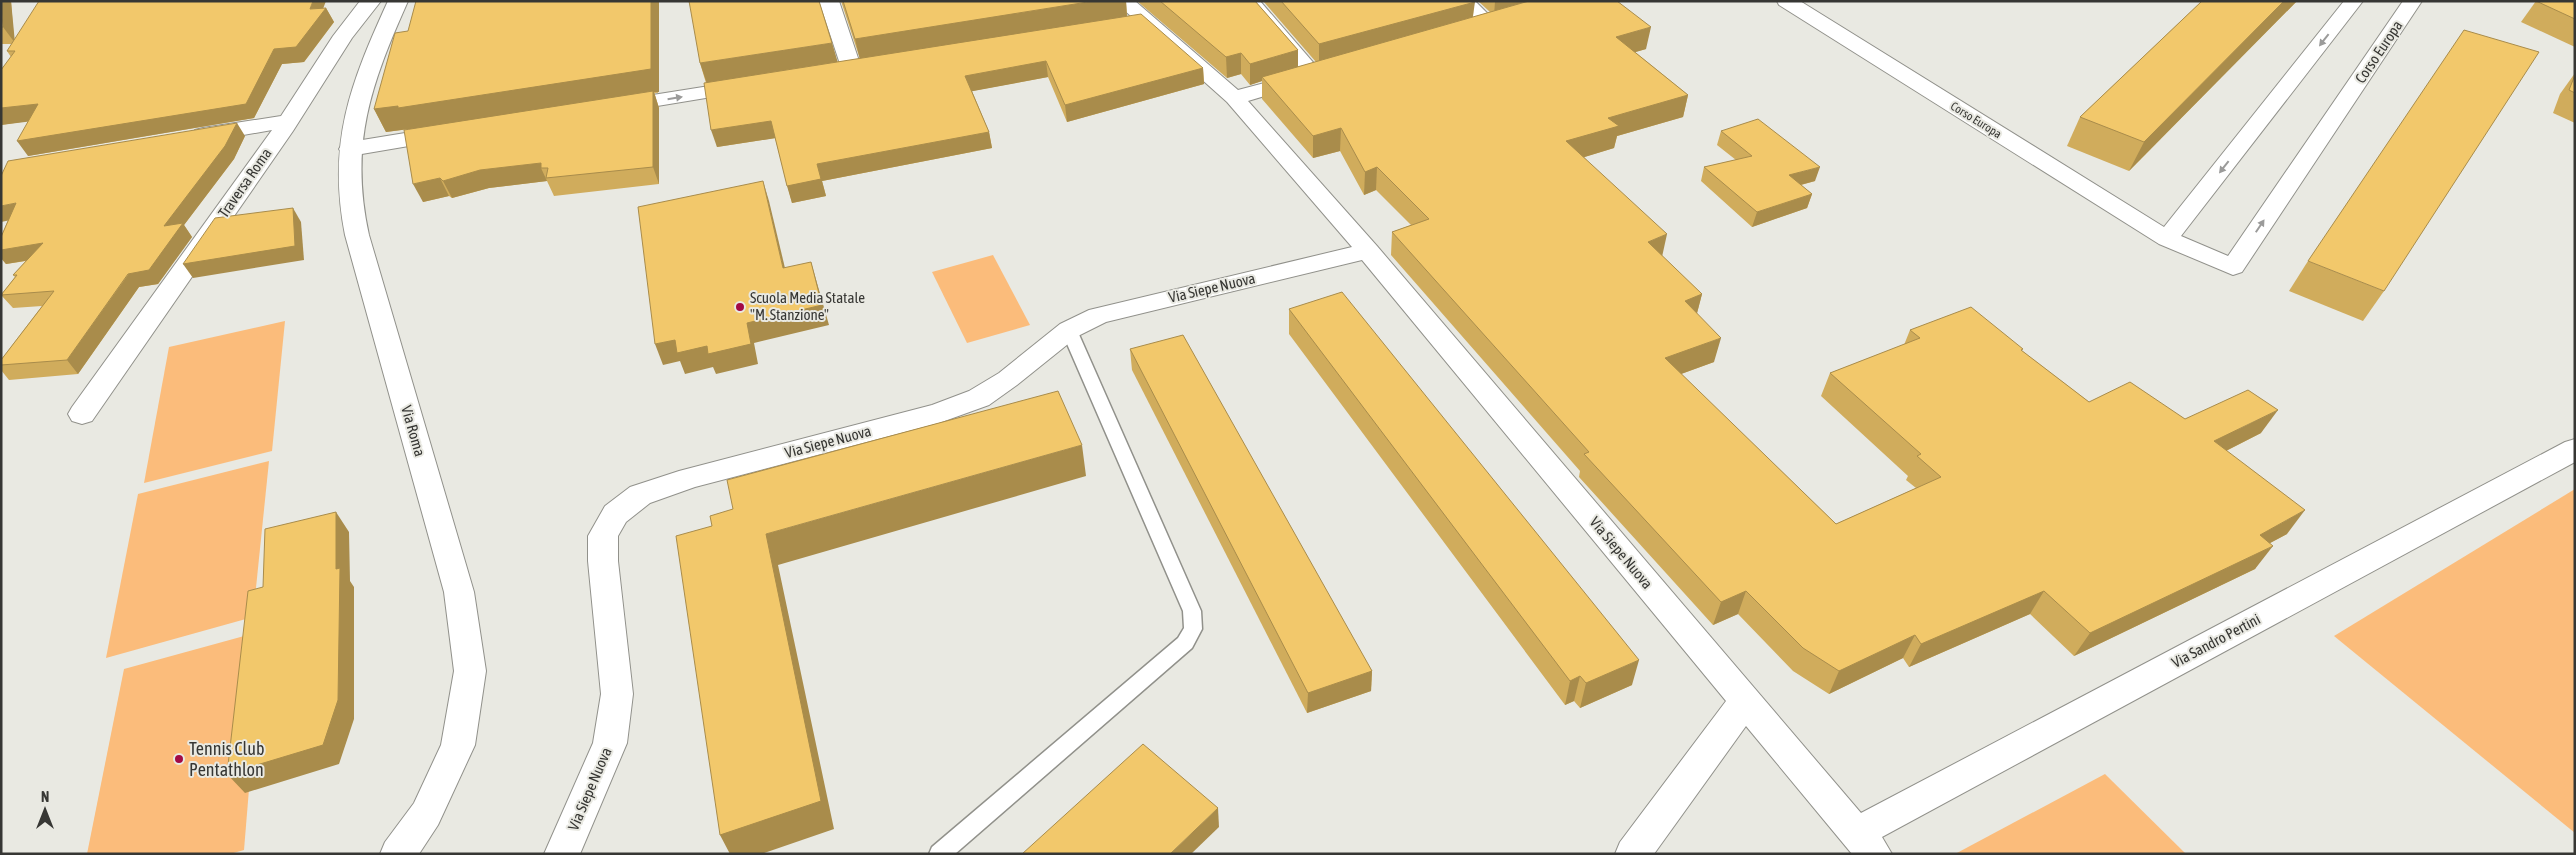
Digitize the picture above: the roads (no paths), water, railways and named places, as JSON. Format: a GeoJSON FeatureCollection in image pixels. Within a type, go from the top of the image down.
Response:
{"type":"FeatureCollection","features":[{"type":"Feature","properties":{"kind":"street","name":"Traversa Roma"},"geometry":{"type":"LineString","coordinates":[[82,414],[288,121],[343,36],[365,7],[372,1]]}},
{"type":"Feature","properties":{"kind":"street","name":"Via Roma"},"geometry":{"type":"LineString","coordinates":[[398,1],[367,79],[353,122],[349,190],[357,235],[459,592],[470,671],[458,745],[426,814],[398,854]]}},
{"type":"Feature","properties":{"kind":"street"},"geometry":{"type":"LineString","coordinates":[[829,1],[852,70]]}},
{"type":"Feature","properties":{"kind":"street"},"geometry":{"type":"LineString","coordinates":[[1234,98],[1323,73],[1249,1]]}},
{"type":"Feature","properties":{"kind":"street"},"geometry":{"type":"LineString","coordinates":[[1464,1],[1490,25]]}},
{"type":"Feature","properties":{"kind":"street","name":"Corso Europa"},"geometry":{"type":"LineString","coordinates":[[1786,1],[2167,239],[2233,267],[2413,1]]}},
{"type":"Feature","properties":{"kind":"street"},"geometry":{"type":"LineString","coordinates":[[2167,239],[2354,1]]}},
{"type":"Feature","properties":{"kind":"street","name":"Via Siepe Nuova"},"geometry":{"type":"LineString","coordinates":[[1132,16],[1202,68],[1234,98],[1368,252],[1866,843]]}},
{"type":"Feature","properties":{"kind":"street"},"geometry":{"type":"LineString","coordinates":[[606,109],[764,84]]}},
{"type":"Feature","properties":{"kind":"street"},"geometry":{"type":"LineString","coordinates":[[182,138],[288,121]]}},
{"type":"Feature","properties":{"kind":"street"},"geometry":{"type":"LineString","coordinates":[[350,149],[458,132]]}},
{"type":"Feature","properties":{"kind":"street","name":"Via Siepe Nuova"},"geometry":{"type":"LineString","coordinates":[[562,854],[610,743],[617,694],[603,561],[603,536],[615,514],[640,495],[689,478],[939,412],[979,398],[1008,379],[1069,330],[1098,316],[1368,252]]}},
{"type":"Feature","properties":{"kind":"street","name":"Via Sandro Pertini"},"geometry":{"type":"LineString","coordinates":[[1866,843],[2575,449]]}},
{"type":"Feature","properties":{"kind":"street"},"geometry":{"type":"LineString","coordinates":[[1633,854],[1745,701]]}},
{"type":"Feature","properties":{"kind":"lane"},"geometry":{"type":"LineString","coordinates":[[939,854],[1185,644],[1193,629],[1192,611],[1069,330]]}},
{"type":"Feature","properties":{"kind":"place","name":"Scuola Media Statale \"M. Stanzione\""},"geometry":{"type":"Point","coordinates":[740,307]}},
{"type":"Feature","properties":{"kind":"place","name":"Tennis Club Pentathlon"},"geometry":{"type":"Point","coordinates":[179,759]}}]}
